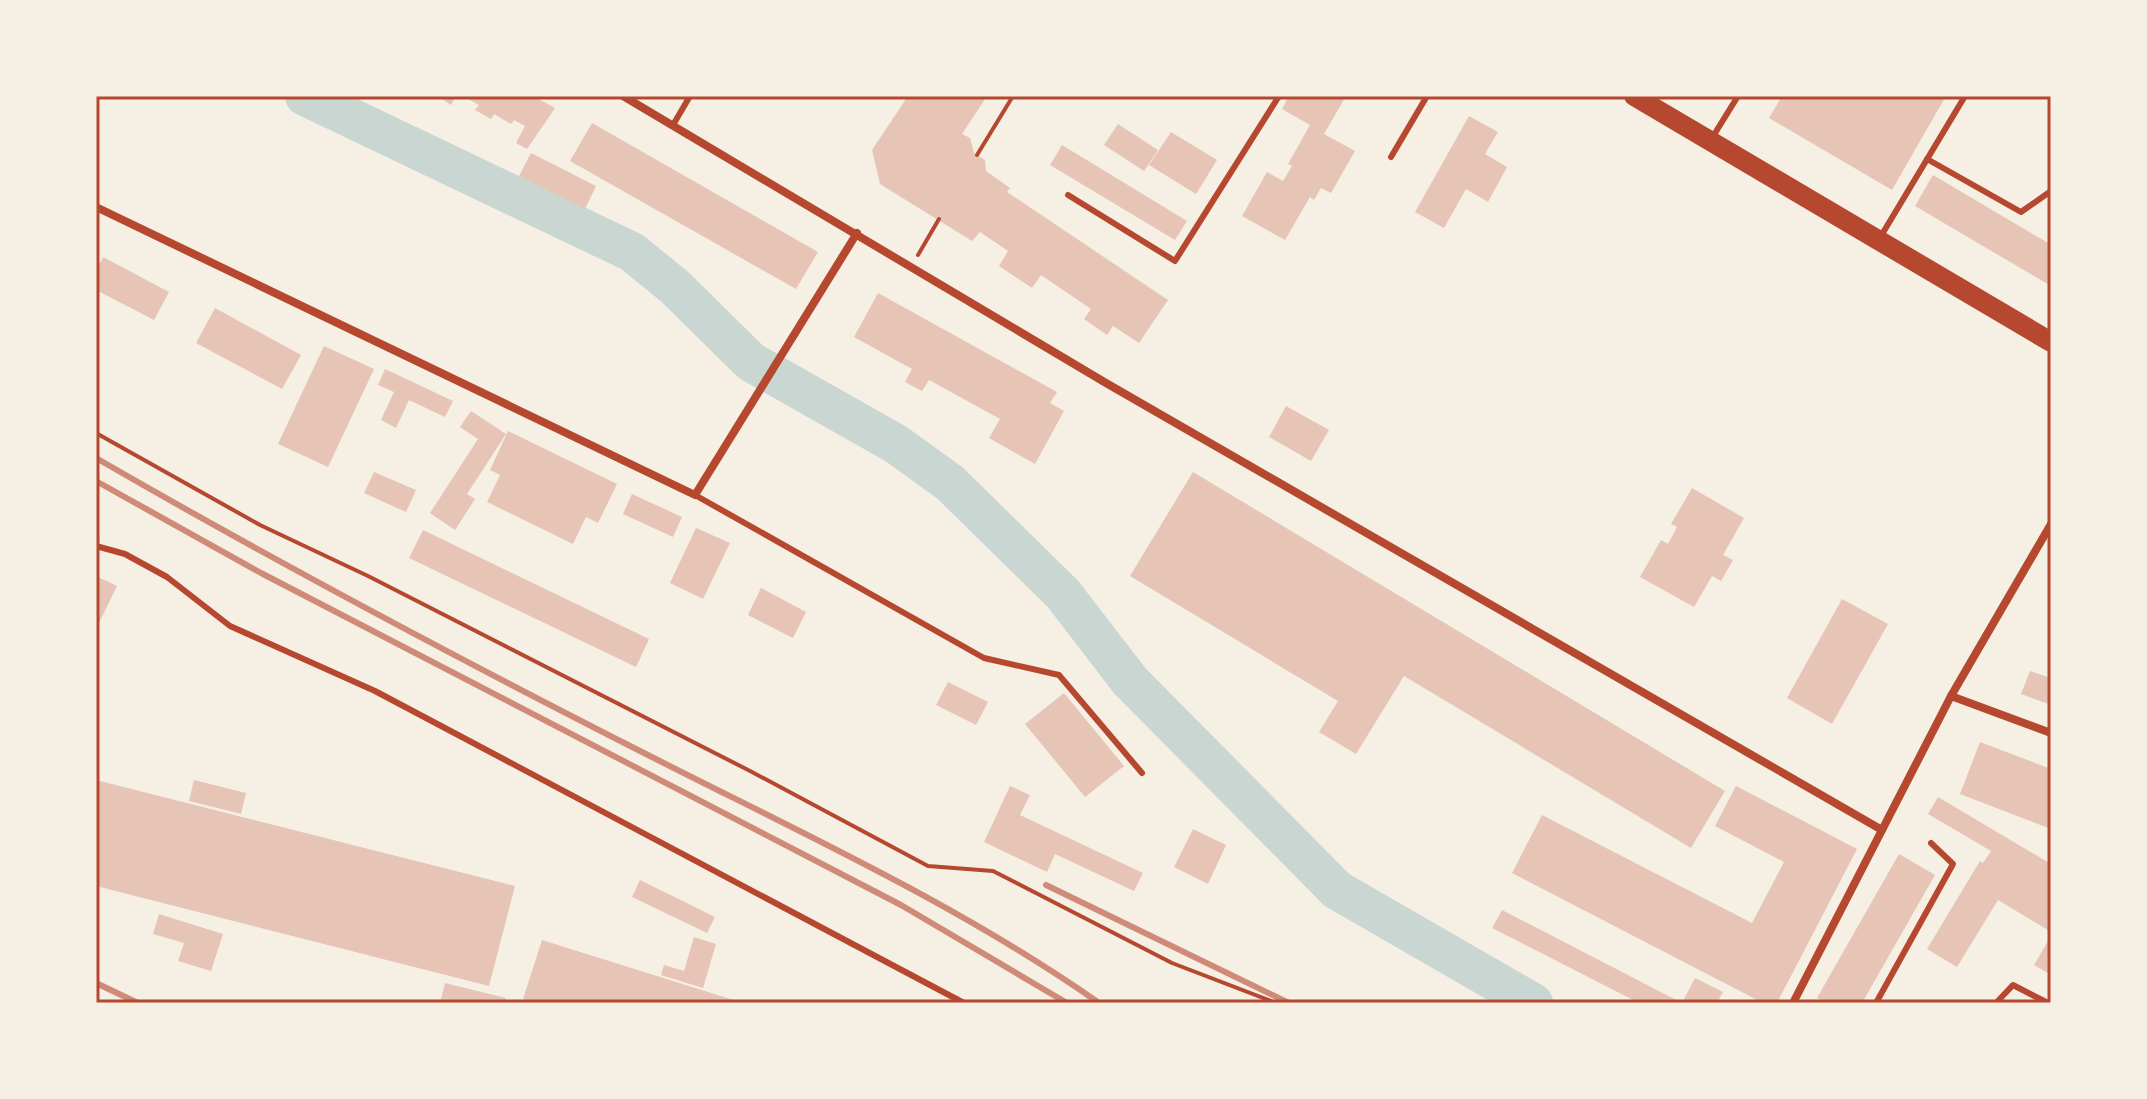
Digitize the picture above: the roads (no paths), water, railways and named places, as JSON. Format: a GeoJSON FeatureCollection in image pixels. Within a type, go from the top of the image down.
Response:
{"type":"FeatureCollection","features":[{"type":"Feature","properties":{"kind":"main road"},"geometry":{"type":"LineString","coordinates":[[1634,96],[2051,341]]}},
{"type":"Feature","properties":{"kind":"street"},"geometry":{"type":"LineString","coordinates":[[623,96],[1106,383],[1882,830]]}},
{"type":"Feature","properties":{"kind":"street"},"geometry":{"type":"LineString","coordinates":[[96,207],[695,495],[857,233]]}},
{"type":"Feature","properties":{"kind":"street"},"geometry":{"type":"LineString","coordinates":[[1793,1003],[1951,696],[2051,524]]}},
{"type":"Feature","properties":{"kind":"street"},"geometry":{"type":"LineString","coordinates":[[1951,696],[2051,733]]}},
{"type":"Feature","properties":{"kind":"lane"},"geometry":{"type":"LineString","coordinates":[[673,125],[690,96]]}},
{"type":"Feature","properties":{"kind":"lane"},"geometry":{"type":"LineString","coordinates":[[1068,195],[1175,261],[1279,96]]}},
{"type":"Feature","properties":{"kind":"lane"},"geometry":{"type":"LineString","coordinates":[[1391,157],[1427,96]]}},
{"type":"Feature","properties":{"kind":"lane"},"geometry":{"type":"LineString","coordinates":[[1710,141],[1738,96]]}},
{"type":"Feature","properties":{"kind":"lane"},"geometry":{"type":"LineString","coordinates":[[1879,239],[1965,96]]}},
{"type":"Feature","properties":{"kind":"lane"},"geometry":{"type":"LineString","coordinates":[[1927,159],[2021,212],[2051,191]]}},
{"type":"Feature","properties":{"kind":"lane"},"geometry":{"type":"LineString","coordinates":[[695,495],[984,658],[1059,675],[1142,773]]}},
{"type":"Feature","properties":{"kind":"lane"},"geometry":{"type":"LineString","coordinates":[[96,546],[125,554],[167,577],[230,626],[375,691],[964,1003]]}},
{"type":"Feature","properties":{"kind":"lane"},"geometry":{"type":"LineString","coordinates":[[1876,1003],[1953,864],[1931,843]]}},
{"type":"Feature","properties":{"kind":"lane"},"geometry":{"type":"LineString","coordinates":[[1996,1003],[2013,985],[2048,1003]]}},
{"type":"Feature","properties":{"kind":"waterway"},"geometry":{"type":"LineString","coordinates":[[305,96],[632,252],[675,287],[751,362],[896,444],[950,483],[1063,594],[1130,681],[1337,890],[1533,1003]]}},
{"type":"Feature","properties":{"kind":"railway"},"geometry":{"type":"LineString","coordinates":[[96,458],[437,646],[933,901],[990,933],[1099,1003]]}},
{"type":"Feature","properties":{"kind":"railway"},"geometry":{"type":"LineString","coordinates":[[96,481],[261,573],[901,905],[1067,1003]]}},
{"type":"Feature","properties":{"kind":"railway"},"geometry":{"type":"LineString","coordinates":[[1046,885],[1289,1003]]}},
{"type":"Feature","properties":{"kind":"railway"},"geometry":{"type":"LineString","coordinates":[[96,983],[138,1003]]}}]}
